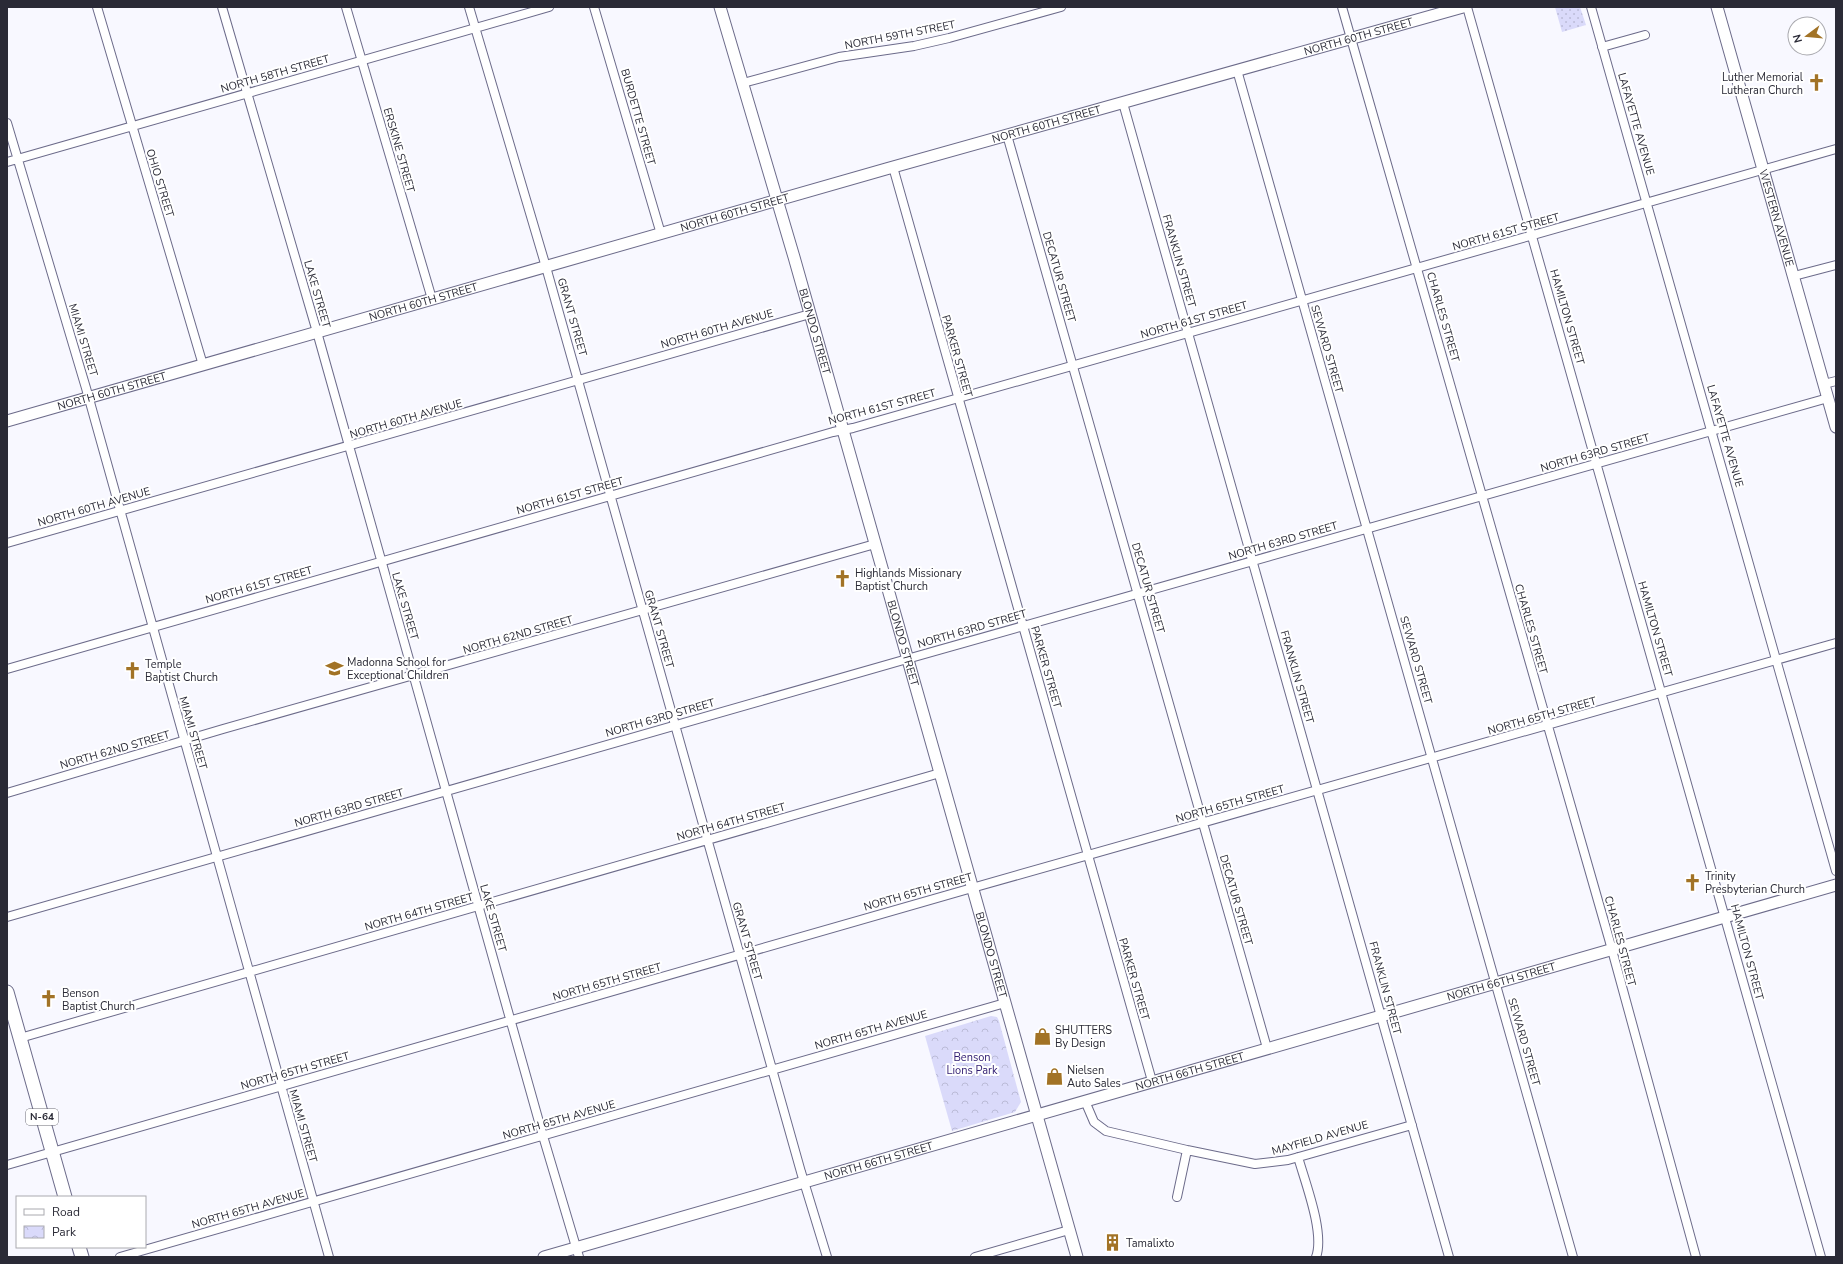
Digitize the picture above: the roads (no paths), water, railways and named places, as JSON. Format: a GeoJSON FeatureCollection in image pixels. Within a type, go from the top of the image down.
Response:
{"type":"FeatureCollection","features":[{"type":"Feature","properties":{"kind":"main road","name":"N-64"},"geometry":{"type":"LineString","coordinates":[[7,992],[65,1196]]}},
{"type":"Feature","properties":{"kind":"street","name":"OHIO STREET"},"geometry":{"type":"LineString","coordinates":[[97,7],[203,365]]}},
{"type":"Feature","properties":{"kind":"street","name":"LAKE STREET"},"geometry":{"type":"LineString","coordinates":[[222,7],[317,332],[510,1021],[577,1252]]}},
{"type":"Feature","properties":{"kind":"street","name":"ERSKINE STREET"},"geometry":{"type":"LineString","coordinates":[[346,7],[432,299]]}},
{"type":"Feature","properties":{"kind":"street","name":"GRANT STREET"},"geometry":{"type":"LineString","coordinates":[[469,7],[546,267],[772,1070],[827,1257]]}},
{"type":"Feature","properties":{"kind":"street","name":"NORTH 58TH STREET"},"geometry":{"type":"LineString","coordinates":[[7,162],[549,7]]}},
{"type":"Feature","properties":{"kind":"street","name":"BURDETTE STREET"},"geometry":{"type":"LineString","coordinates":[[594,7],[661,234]]}},
{"type":"Feature","properties":{"kind":"street","name":"BLONDO STREET"},"geometry":{"type":"LineString","coordinates":[[720,7],[810,314],[1077,1257]]}},
{"type":"Feature","properties":{"kind":"street","name":"NORTH 59TH STREET"},"geometry":{"type":"LineString","coordinates":[[742,83],[839,57],[914,46],[949,38],[1060,7]]}},
{"type":"Feature","properties":{"kind":"street","name":"CHARLES STREET"},"geometry":{"type":"LineString","coordinates":[[1342,7],[1548,725],[1696,1257]]}},
{"type":"Feature","properties":{"kind":"street","name":"NORTH 60TH STREET"},"geometry":{"type":"LineString","coordinates":[[7,421],[893,167],[1463,7]]}},
{"type":"Feature","properties":{"kind":"street","name":"HAMILTON STREET"},"geometry":{"type":"LineString","coordinates":[[1467,7],[1821,1257]]}},
{"type":"Feature","properties":{"kind":"street","name":"LAFAYETTE AVENUE"},"geometry":{"type":"LineString","coordinates":[[1591,7],[1836,871]]}},
{"type":"Feature","properties":{"kind":"street","name":"WESTERN AVENUE"},"geometry":{"type":"LineString","coordinates":[[1717,7],[1836,427]]}},
{"type":"Feature","properties":{"kind":"street"},"geometry":{"type":"LineString","coordinates":[[1602,47],[1645,35]]}},
{"type":"Feature","properties":{"kind":"street","name":"SEWARD STREET"},"geometry":{"type":"LineString","coordinates":[[1237,70],[1433,758],[1573,1257]]}},
{"type":"Feature","properties":{"kind":"street","name":"FRANKLIN STREET"},"geometry":{"type":"LineString","coordinates":[[1123,103],[1449,1257]]}},
{"type":"Feature","properties":{"kind":"street","name":"MIAMI STREET"},"geometry":{"type":"LineString","coordinates":[[7,123],[88,398],[329,1257]]}},
{"type":"Feature","properties":{"kind":"street","name":"DECATUR STREET"},"geometry":{"type":"LineString","coordinates":[[1007,135],[1267,1048]]}},
{"type":"Feature","properties":{"kind":"street","name":"NORTH 61ST STREET"},"geometry":{"type":"LineString","coordinates":[[7,669],[842,430],[1073,366],[1836,149]]}},
{"type":"Feature","properties":{"kind":"street","name":"PARKER STREET"},"geometry":{"type":"LineString","coordinates":[[893,167],[1152,1081]]}},
{"type":"Feature","properties":{"kind":"street"},"geometry":{"type":"LineString","coordinates":[[1794,276],[1836,265]]}},
{"type":"Feature","properties":{"kind":"street","name":"NORTH 60TH AVENUE"},"geometry":{"type":"LineString","coordinates":[[7,543],[810,314]]}},
{"type":"Feature","properties":{"kind":"street"},"geometry":{"type":"LineString","coordinates":[[1824,384],[1836,381]]}},
{"type":"Feature","properties":{"kind":"street","name":"NORTH 63RD STREET"},"geometry":{"type":"LineString","coordinates":[[7,917],[1138,593],[1828,398]]}},
{"type":"Feature","properties":{"kind":"street","name":"NORTH 62ND STREET"},"geometry":{"type":"LineString","coordinates":[[7,793],[874,544]]}},
{"type":"Feature","properties":{"kind":"street","name":"NORTH 65TH STREET"},"geometry":{"type":"LineString","coordinates":[[7,1166],[972,888],[1836,643]]}},
{"type":"Feature","properties":{"kind":"street","name":"NORTH 64TH STREET"},"geometry":{"type":"LineString","coordinates":[[20,1038],[940,773]]}},
{"type":"Feature","properties":{"kind":"street","name":"NORTH 66TH STREET"},"geometry":{"type":"LineString","coordinates":[[544,1257],[577,1252],[805,1182],[1836,885]]}},
{"type":"Feature","properties":{"kind":"street","name":"NORTH 65TH AVENUE"},"geometry":{"type":"LineString","coordinates":[[120,1257],[1004,1003]]}},
{"type":"Feature","properties":{"kind":"street","name":"MAYFIELD AVENUE"},"geometry":{"type":"LineString","coordinates":[[1085,1101],[1094,1122],[1102,1129],[1117,1134],[1255,1164],[1276,1162],[1298,1157],[1412,1125]]}},
{"type":"Feature","properties":{"kind":"street"},"geometry":{"type":"LineString","coordinates":[[1177,1197],[1188,1150]]}},
{"type":"Feature","properties":{"kind":"street"},"geometry":{"type":"LineString","coordinates":[[1298,1157],[1319,1232],[1319,1246],[1316,1257]]}},
{"type":"Feature","properties":{"kind":"street"},"geometry":{"type":"LineString","coordinates":[[975,1257],[1069,1230]]}},
{"type":"Feature","properties":{"kind":"place","name":"Luther Memorial Lutheran Church"},"geometry":{"type":"Point","coordinates":[1816,83]}},
{"type":"Feature","properties":{"kind":"place","name":"Highlands Missionary Baptist Church"},"geometry":{"type":"Point","coordinates":[842,579]}},
{"type":"Feature","properties":{"kind":"place","name":"Madonna School for Exceptional Children"},"geometry":{"type":"Point","coordinates":[334,668]}},
{"type":"Feature","properties":{"kind":"place","name":"Temple Baptist Church"},"geometry":{"type":"Point","coordinates":[132,670]}},
{"type":"Feature","properties":{"kind":"place","name":"Trinity Presbyterian Church"},"geometry":{"type":"Point","coordinates":[1692,882]}},
{"type":"Feature","properties":{"kind":"place","name":"Benson Baptist Church"},"geometry":{"type":"Point","coordinates":[49,999]}},
{"type":"Feature","properties":{"kind":"place","name":"SHUTTERS By Design"},"geometry":{"type":"Point","coordinates":[1042,1036]}},
{"type":"Feature","properties":{"kind":"place","name":"Nielsen Auto Sales"},"geometry":{"type":"Point","coordinates":[1054,1076]}},
{"type":"Feature","properties":{"kind":"place","name":"Tamalixto"},"geometry":{"type":"Point","coordinates":[1113,1243]}},
{"type":"Feature","properties":{"kind":"park label","name":"Benson Lions Park"},"geometry":{"type":"Point","coordinates":[972,1063]}}]}
